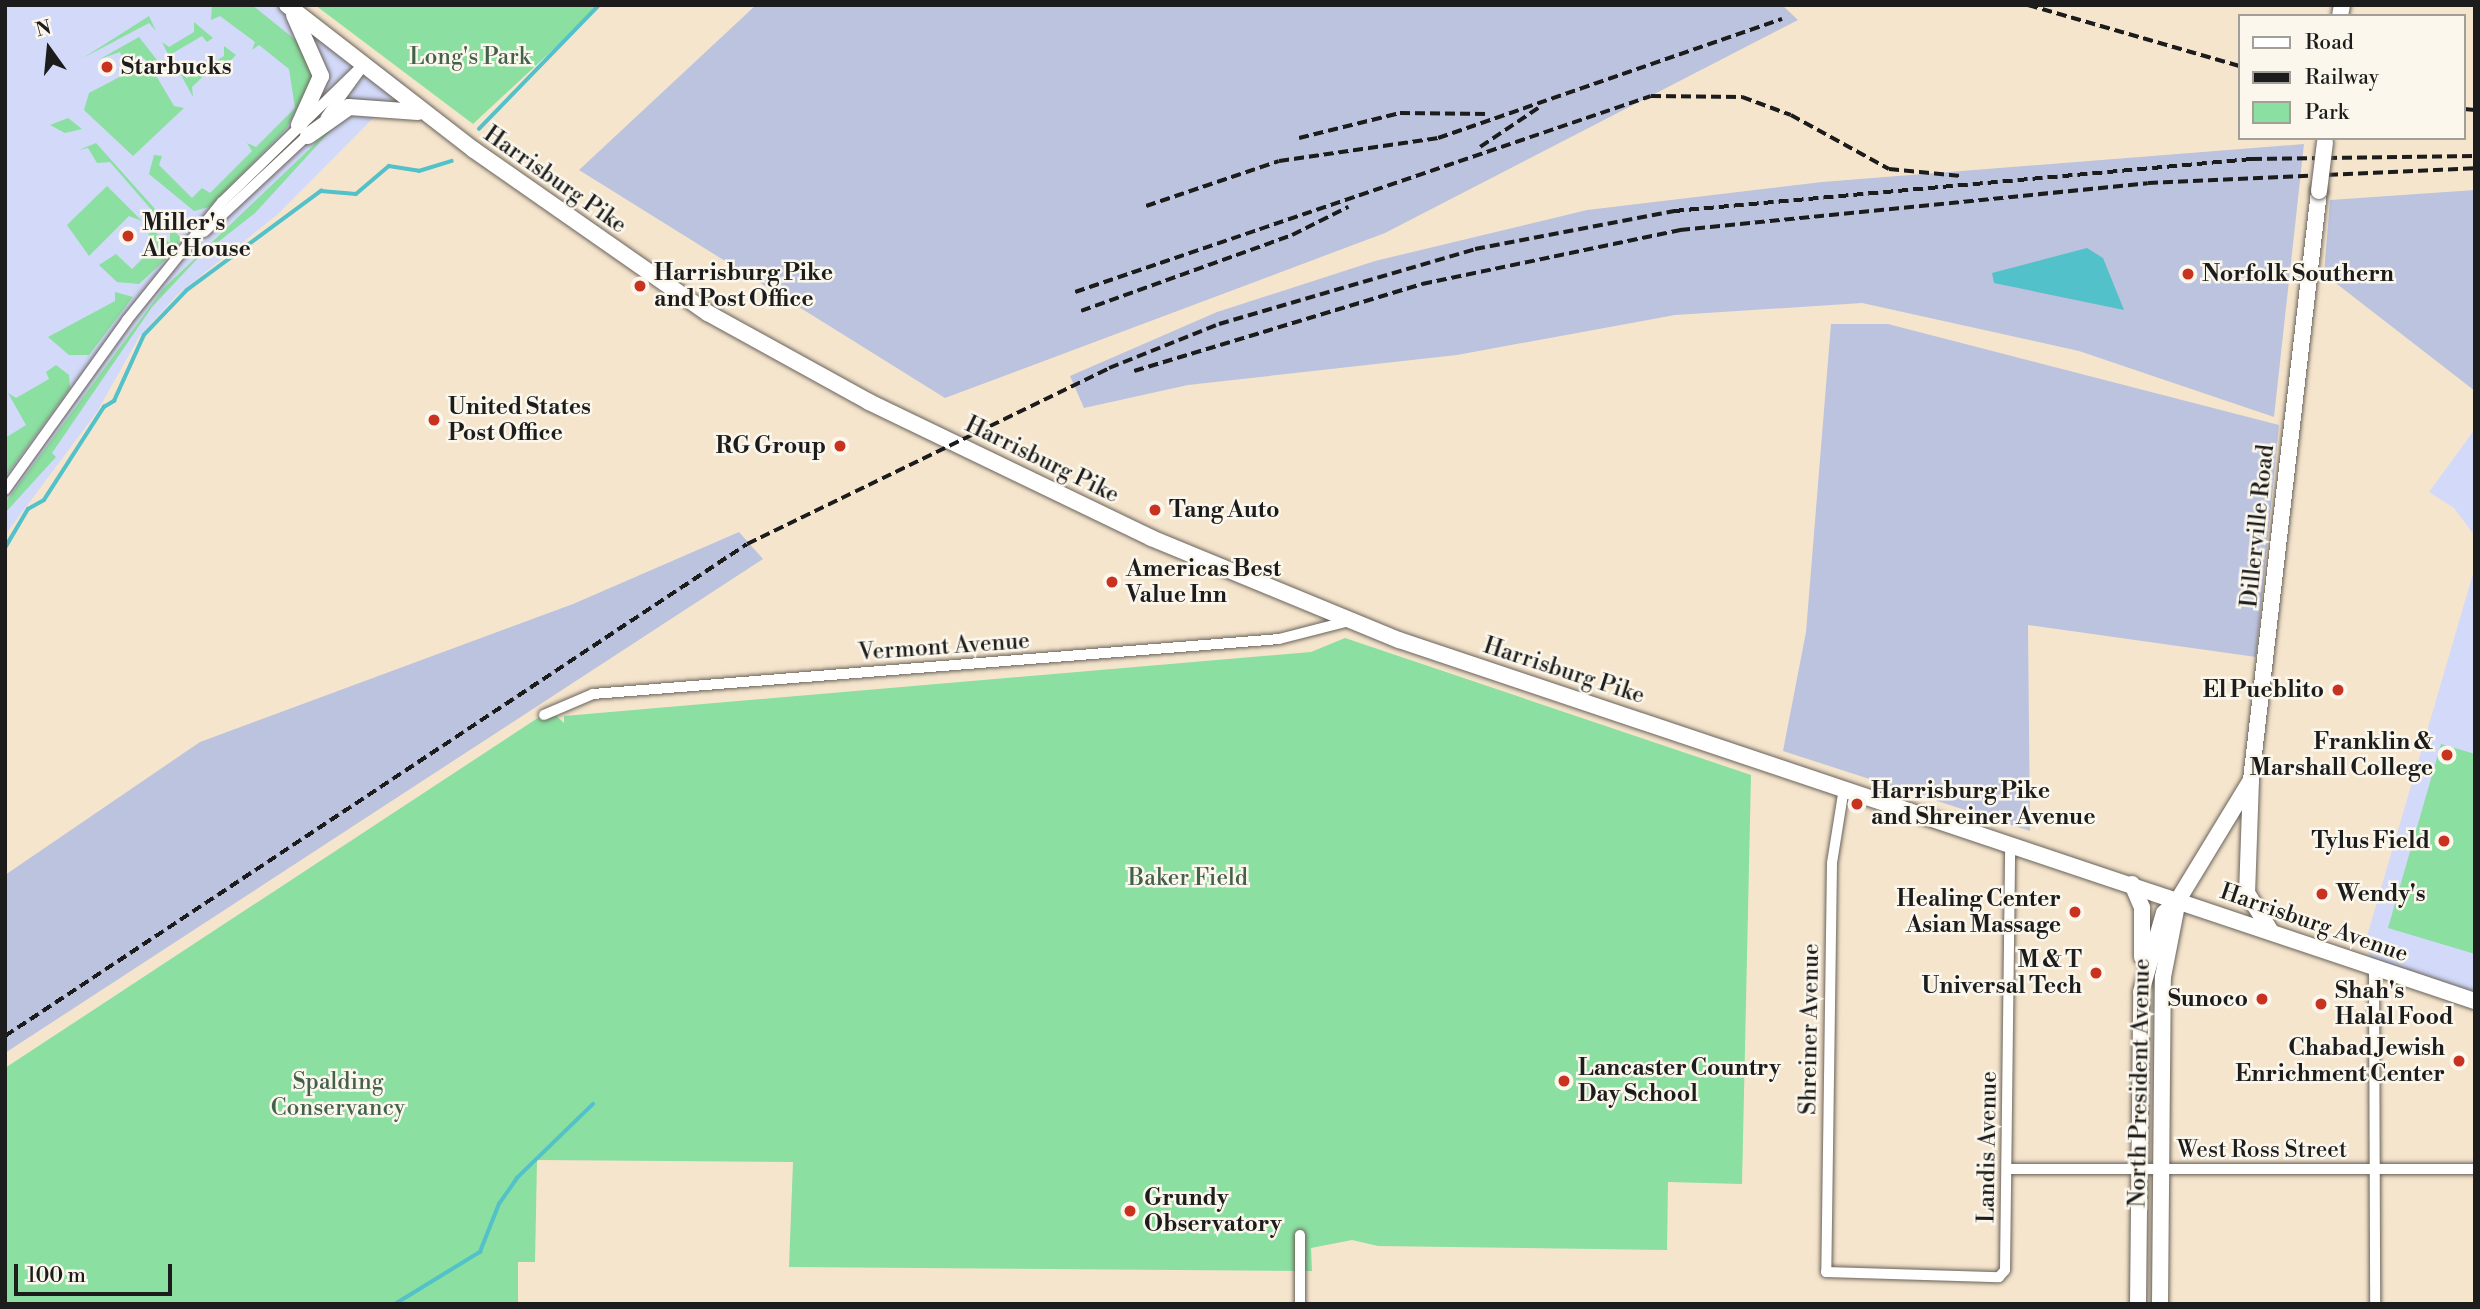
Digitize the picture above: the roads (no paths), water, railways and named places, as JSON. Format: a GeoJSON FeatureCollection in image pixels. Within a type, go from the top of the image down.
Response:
{"type":"FeatureCollection","features":[{"type":"Feature","properties":{"kind":"main road","name":"Harrisburg Pike"},"geometry":{"type":"LineString","coordinates":[[288,6],[422,112],[628,260],[797,365],[1151,538],[1349,621],[2178,900]]}},
{"type":"Feature","properties":{"kind":"main road"},"geometry":{"type":"LineString","coordinates":[[288,6],[320,68],[319,87],[303,130]]}},
{"type":"Feature","properties":{"kind":"main road"},"geometry":{"type":"LineString","coordinates":[[303,130],[349,107],[422,112]]}},
{"type":"Feature","properties":{"kind":"main road","name":"Dillerville Road"},"geometry":{"type":"LineString","coordinates":[[2178,900],[2251,780],[2325,140]]}},
{"type":"Feature","properties":{"kind":"main road"},"geometry":{"type":"LineString","coordinates":[[2251,780],[2247,893],[2272,932]]}},
{"type":"Feature","properties":{"kind":"main road"},"geometry":{"type":"LineString","coordinates":[[2132,884],[2142,915],[2141,992]]}},
{"type":"Feature","properties":{"kind":"main road","name":"Harrisburg Avenue"},"geometry":{"type":"LineString","coordinates":[[2178,900],[2475,1001]]}},
{"type":"Feature","properties":{"kind":"main road","name":"North President Avenue"},"geometry":{"type":"LineString","coordinates":[[2138,1304],[2141,992],[2156,932],[2178,900]]}},
{"type":"Feature","properties":{"kind":"main road","name":"North President Avenue"},"geometry":{"type":"LineString","coordinates":[[2160,1304],[2163,977],[2178,900]]}},
{"type":"Feature","properties":{"kind":"street"},"geometry":{"type":"LineString","coordinates":[[5,490],[152,286],[198,237],[222,202],[303,130],[362,66]]}},
{"type":"Feature","properties":{"kind":"street","name":"Vermont Avenue"},"geometry":{"type":"LineString","coordinates":[[544,715],[593,694],[1279,639],[1349,621]]}},
{"type":"Feature","properties":{"kind":"street","name":"Shreiner Avenue"},"geometry":{"type":"LineString","coordinates":[[1826,1272],[1832,863],[1844,788]]}},
{"type":"Feature","properties":{"kind":"street","name":"Landis Avenue"},"geometry":{"type":"LineString","coordinates":[[1826,1272],[2003,1275],[2007,1169],[2010,843]]}},
{"type":"Feature","properties":{"kind":"street"},"geometry":{"type":"LineString","coordinates":[[2374,967],[2375,1304]]}},
{"type":"Feature","properties":{"kind":"street","name":"West Ross Street"},"geometry":{"type":"LineString","coordinates":[[2007,1169],[2475,1168]]}},
{"type":"Feature","properties":{"kind":"street"},"geometry":{"type":"LineString","coordinates":[[1300,1235],[1300,1304]]}},
{"type":"Feature","properties":{"kind":"water"},"geometry":{"type":"Polygon","coordinates":[[[2087,248],[2103,258],[2124,310],[1994,283],[1992,273],[2087,248]]]}},
{"type":"Feature","properties":{"kind":"waterway"},"geometry":{"type":"LineString","coordinates":[[479,129],[599,5]]}},
{"type":"Feature","properties":{"kind":"waterway"},"geometry":{"type":"LineString","coordinates":[[5,548],[28,509],[44,500],[104,407],[114,401],[144,335],[187,290],[321,191],[356,194],[389,166],[419,171],[452,161]]}},
{"type":"Feature","properties":{"kind":"waterway"},"geometry":{"type":"LineString","coordinates":[[395,1304],[480,1252],[499,1204],[517,1178],[593,1104]]}},
{"type":"Feature","properties":{"kind":"railway"},"geometry":{"type":"LineString","coordinates":[[2028,5],[2238,65]]}},
{"type":"Feature","properties":{"kind":"railway"},"geometry":{"type":"LineString","coordinates":[[1146,206],[1279,161],[1438,138],[1782,19]]}},
{"type":"Feature","properties":{"kind":"railway"},"geometry":{"type":"LineString","coordinates":[[1075,292],[1651,96],[1742,97],[1791,115],[1889,169],[1961,176]]}},
{"type":"Feature","properties":{"kind":"railway"},"geometry":{"type":"LineString","coordinates":[[1480,147],[1538,108]]}},
{"type":"Feature","properties":{"kind":"railway"},"geometry":{"type":"LineString","coordinates":[[2466,109],[2475,110]]}},
{"type":"Feature","properties":{"kind":"railway"},"geometry":{"type":"LineString","coordinates":[[1299,138],[1400,113],[1490,114]]}},
{"type":"Feature","properties":{"kind":"railway"},"geometry":{"type":"LineString","coordinates":[[5,1036],[747,544],[1109,368],[1219,324],[1475,249],[1674,211],[2252,159],[2475,156]]}},
{"type":"Feature","properties":{"kind":"railway"},"geometry":{"type":"LineString","coordinates":[[1134,371],[1422,284],[1680,230],[2148,183],[2475,168]]}},
{"type":"Feature","properties":{"kind":"railway"},"geometry":{"type":"LineString","coordinates":[[1081,311],[1292,235],[1348,207]]}},
{"type":"Feature","properties":{"kind":"place","name":"Starbucks"},"geometry":{"type":"Point","coordinates":[107,67]}},
{"type":"Feature","properties":{"kind":"place","name":"Miller's Ale House"},"geometry":{"type":"Point","coordinates":[128,236]}},
{"type":"Feature","properties":{"kind":"place","name":"Norfolk Southern"},"geometry":{"type":"Point","coordinates":[2188,274]}},
{"type":"Feature","properties":{"kind":"place","name":"Harrisburg Pike and Post Office"},"geometry":{"type":"Point","coordinates":[640,286]}},
{"type":"Feature","properties":{"kind":"place","name":"United States Post Office"},"geometry":{"type":"Point","coordinates":[434,420]}},
{"type":"Feature","properties":{"kind":"place","name":"RG Group"},"geometry":{"type":"Point","coordinates":[840,446]}},
{"type":"Feature","properties":{"kind":"place","name":"Tang Auto"},"geometry":{"type":"Point","coordinates":[1155,510]}},
{"type":"Feature","properties":{"kind":"place","name":"Americas Best Value Inn"},"geometry":{"type":"Point","coordinates":[1112,582]}},
{"type":"Feature","properties":{"kind":"place","name":"El Pueblito"},"geometry":{"type":"Point","coordinates":[2338,690]}},
{"type":"Feature","properties":{"kind":"place","name":"Franklin & Marshall College"},"geometry":{"type":"Point","coordinates":[2447,755]}},
{"type":"Feature","properties":{"kind":"place","name":"Harrisburg Pike and Shreiner Avenue"},"geometry":{"type":"Point","coordinates":[1857,804]}},
{"type":"Feature","properties":{"kind":"place","name":"Tylus Field"},"geometry":{"type":"Point","coordinates":[2444,841]}},
{"type":"Feature","properties":{"kind":"place","name":"Wendy's"},"geometry":{"type":"Point","coordinates":[2322,894]}},
{"type":"Feature","properties":{"kind":"place","name":"Healing Center Asian Massage"},"geometry":{"type":"Point","coordinates":[2075,912]}},
{"type":"Feature","properties":{"kind":"place","name":"M & T Universal Tech"},"geometry":{"type":"Point","coordinates":[2096,973]}},
{"type":"Feature","properties":{"kind":"place","name":"Sunoco"},"geometry":{"type":"Point","coordinates":[2262,999]}},
{"type":"Feature","properties":{"kind":"place","name":"Shah's Halal Food"},"geometry":{"type":"Point","coordinates":[2321,1004]}},
{"type":"Feature","properties":{"kind":"place","name":"Chabad Jewish Enrichment Center"},"geometry":{"type":"Point","coordinates":[2459,1061]}},
{"type":"Feature","properties":{"kind":"place","name":"Lancaster Country Day School"},"geometry":{"type":"Point","coordinates":[1564,1081]}},
{"type":"Feature","properties":{"kind":"place","name":"Grundy Observatory"},"geometry":{"type":"Point","coordinates":[1130,1211]}},
{"type":"Feature","properties":{"kind":"park label","name":"Long's Park"},"geometry":{"type":"Point","coordinates":[470,57]}},
{"type":"Feature","properties":{"kind":"park label","name":"Baker Field"},"geometry":{"type":"Point","coordinates":[1188,878]}},
{"type":"Feature","properties":{"kind":"park label","name":"Spalding Conservancy"},"geometry":{"type":"Point","coordinates":[338,1095]}}]}
